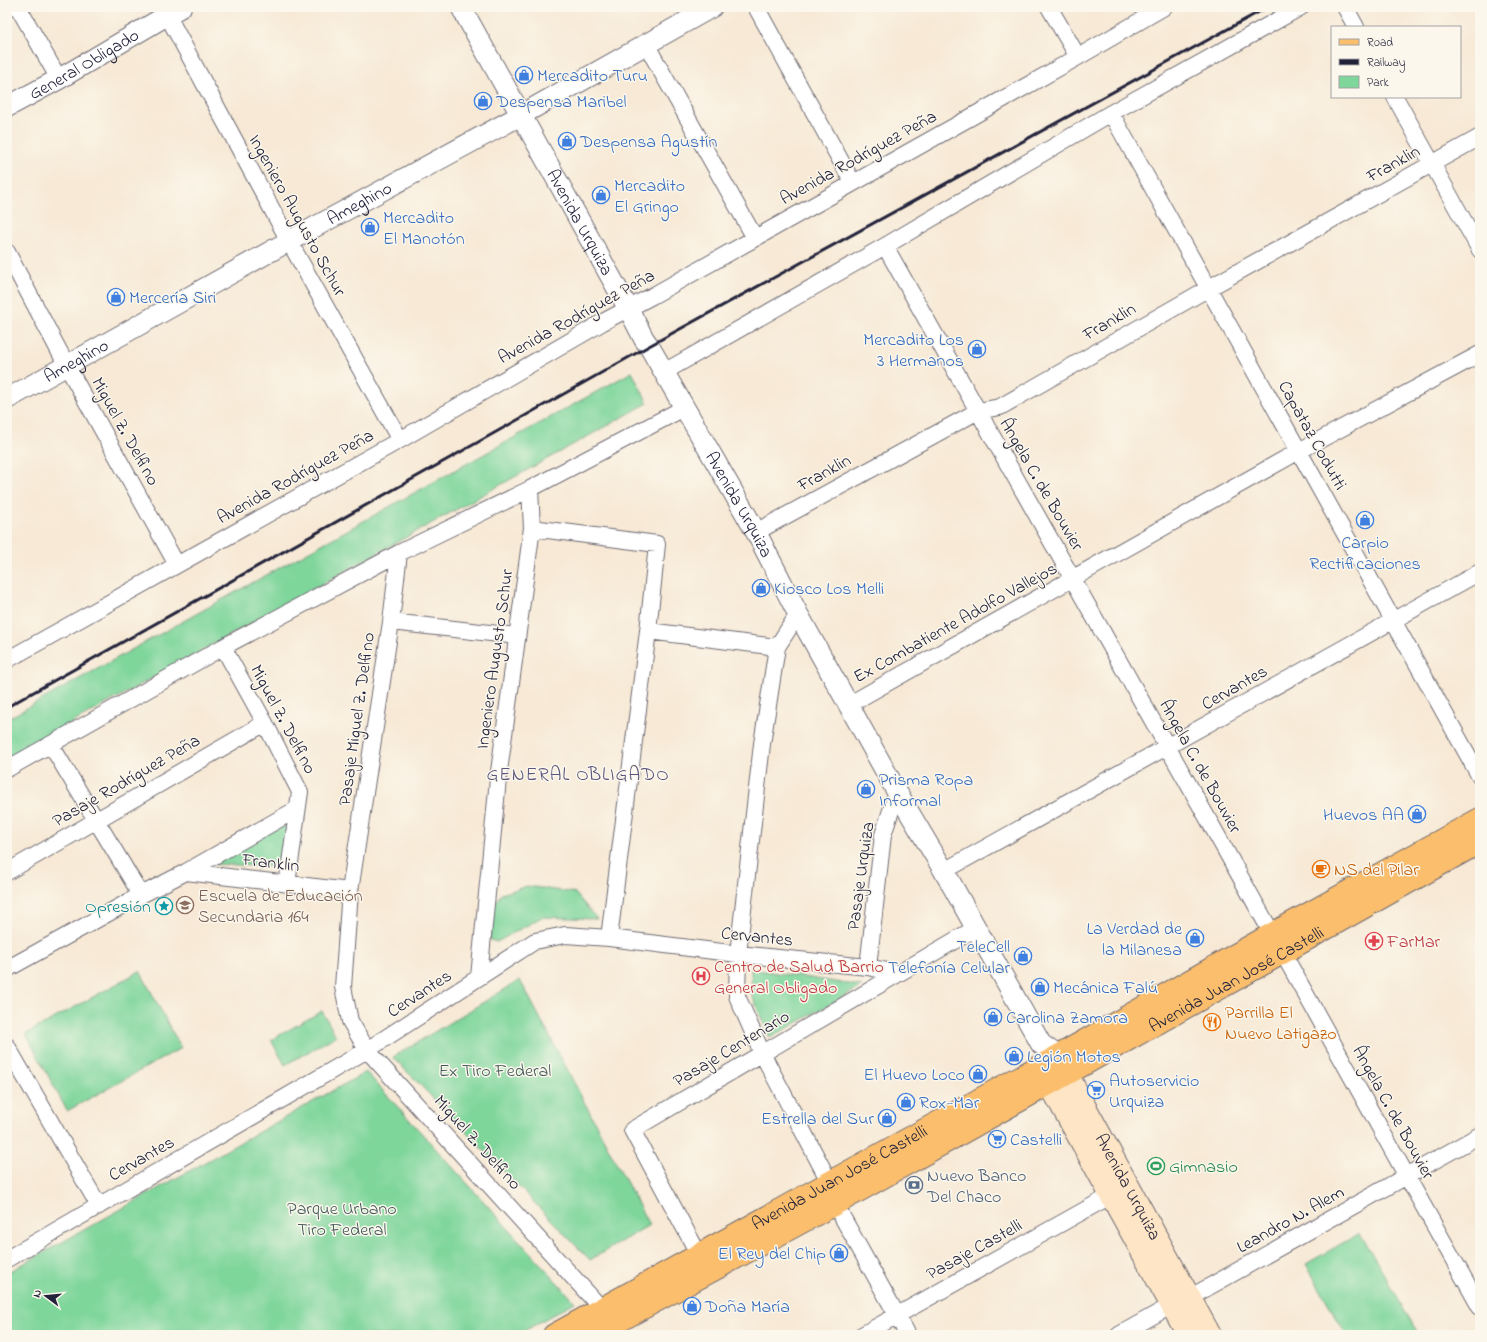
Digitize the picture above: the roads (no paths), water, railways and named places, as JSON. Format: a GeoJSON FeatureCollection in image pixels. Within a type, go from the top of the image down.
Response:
{"type":"FeatureCollection","features":[{"type":"Feature","properties":{"kind":"main road","name":"Avenida Juan José Castelli"},"geometry":{"type":"LineString","coordinates":[[1277,943],[1480,819]]}},
{"type":"Feature","properties":{"kind":"main road","name":"Avenida Juan José Castelli"},"geometry":{"type":"LineString","coordinates":[[554,1335],[604,1326],[1051,1065],[1277,943],[1480,842]]}},
{"type":"Feature","properties":{"kind":"main road","name":"Avenida Urquiza"},"geometry":{"type":"LineString","coordinates":[[1051,1065],[1180,1302],[1210,1335]]}},
{"type":"Feature","properties":{"kind":"main road","name":"Avenida Juan José Castelli"},"geometry":{"type":"LineString","coordinates":[[604,1326],[699,1255],[833,1193]]}},
{"type":"Feature","properties":{"kind":"main road","name":"Avenida Urquiza"},"geometry":{"type":"LineString","coordinates":[[1180,1302],[1188,1335]]}},
{"type":"Feature","properties":{"kind":"street"},"geometry":{"type":"LineString","coordinates":[[18,7],[59,79]]}},
{"type":"Feature","properties":{"kind":"street","name":"Avenida Urquiza"},"geometry":{"type":"LineString","coordinates":[[461,7],[644,339],[756,532],[798,614],[848,705],[944,871],[1051,1065]]}},
{"type":"Feature","properties":{"kind":"street","name":"Ameghino"},"geometry":{"type":"LineString","coordinates":[[7,399],[289,241],[521,115],[712,7]]}},
{"type":"Feature","properties":{"kind":"street"},"geometry":{"type":"LineString","coordinates":[[756,7],[853,183]]}},
{"type":"Feature","properties":{"kind":"street"},"geometry":{"type":"LineString","coordinates":[[1049,7],[1078,57]]}},
{"type":"Feature","properties":{"kind":"street","name":"Avenida Rodríguez Peña"},"geometry":{"type":"LineString","coordinates":[[7,659],[400,440],[603,322],[1078,57],[1164,7]]}},
{"type":"Feature","properties":{"kind":"street"},"geometry":{"type":"LineString","coordinates":[[664,372],[885,246],[1111,113],[1301,7]]}},
{"type":"Feature","properties":{"kind":"street"},"geometry":{"type":"LineString","coordinates":[[1345,7],[1355,26]]}},
{"type":"Feature","properties":{"kind":"street","name":"General Obligado"},"geometry":{"type":"LineString","coordinates":[[7,107],[59,79],[170,9]]}},
{"type":"Feature","properties":{"kind":"street","name":"Ingeniero Augusto Schur"},"geometry":{"type":"LineString","coordinates":[[170,9],[289,241],[400,440]]}},
{"type":"Feature","properties":{"kind":"street"},"geometry":{"type":"LineString","coordinates":[[646,44],[755,238]]}},
{"type":"Feature","properties":{"kind":"street"},"geometry":{"type":"LineString","coordinates":[[1396,98],[1480,250]]}},
{"type":"Feature","properties":{"kind":"street","name":"Capataz Codutti"},"geometry":{"type":"LineString","coordinates":[[1111,113],[1480,777]]}},
{"type":"Feature","properties":{"kind":"street","name":"Franklin"},"geometry":{"type":"LineString","coordinates":[[756,532],[978,411],[1000,407],[1208,288],[1480,137]]}},
{"type":"Feature","properties":{"kind":"street","name":"Ángela C. de Bouvier"},"geometry":{"type":"LineString","coordinates":[[885,246],[1074,579],[1406,1177],[1480,1307]]}},
{"type":"Feature","properties":{"kind":"street","name":"Miguel Z. Delfino"},"geometry":{"type":"LineString","coordinates":[[7,252],[67,366],[177,565]]}},
{"type":"Feature","properties":{"kind":"street","name":"Ex Combatiente Adolfo Vallejos"},"geometry":{"type":"LineString","coordinates":[[848,705],[1299,451],[1480,354]]}},
{"type":"Feature","properties":{"kind":"street"},"geometry":{"type":"LineString","coordinates":[[7,769],[223,647],[399,553],[530,489],[684,408]]}},
{"type":"Feature","properties":{"kind":"street","name":"Ingeniero Augusto Schur"},"geometry":{"type":"LineString","coordinates":[[479,978],[498,779],[532,528],[530,489]]}},
{"type":"Feature","properties":{"kind":"street"},"geometry":{"type":"LineString","coordinates":[[532,528],[656,544],[648,631],[608,938]]}},
{"type":"Feature","properties":{"kind":"street","name":"Pasaje Miguel Z. Delfino"},"geometry":{"type":"LineString","coordinates":[[350,891],[391,622],[399,553]]}},
{"type":"Feature","properties":{"kind":"street","name":"Cervantes"},"geometry":{"type":"LineString","coordinates":[[944,871],[1168,747],[1393,619],[1480,572]]}},
{"type":"Feature","properties":{"kind":"street"},"geometry":{"type":"LineString","coordinates":[[798,614],[777,647],[762,744],[738,954],[737,996],[762,1053],[833,1193],[908,1335]]}},
{"type":"Feature","properties":{"kind":"street"},"geometry":{"type":"LineString","coordinates":[[391,622],[517,636]]}},
{"type":"Feature","properties":{"kind":"street"},"geometry":{"type":"LineString","coordinates":[[648,631],[777,647]]}},
{"type":"Feature","properties":{"kind":"street","name":"Miguel Z. Delfino"},"geometry":{"type":"LineString","coordinates":[[223,647],[265,723],[300,792],[287,884]]}},
{"type":"Feature","properties":{"kind":"street","name":"Pasaje Rodríguez Peña"},"geometry":{"type":"LineString","coordinates":[[7,872],[98,821],[265,723]]}},
{"type":"Feature","properties":{"kind":"street"},"geometry":{"type":"LineString","coordinates":[[51,745],[98,821],[141,895]]}},
{"type":"Feature","properties":{"kind":"street","name":"Pasaje Urquiza"},"geometry":{"type":"LineString","coordinates":[[868,967],[883,835],[897,792]]}},
{"type":"Feature","properties":{"kind":"street","name":"Franklin"},"geometry":{"type":"LineString","coordinates":[[7,969],[141,895],[186,872],[297,809]]}},
{"type":"Feature","properties":{"kind":"street","name":"Franklin"},"geometry":{"type":"LineString","coordinates":[[186,872],[350,891]]}},
{"type":"Feature","properties":{"kind":"street","name":"Miguel Z. Delfino"},"geometry":{"type":"LineString","coordinates":[[350,891],[343,987],[350,1021],[367,1050],[604,1326]]}},
{"type":"Feature","properties":{"kind":"street","name":"Pasaje Centenario"},"geometry":{"type":"LineString","coordinates":[[699,1255],[632,1130],[976,928]]}},
{"type":"Feature","properties":{"kind":"street","name":"Cervantes"},"geometry":{"type":"LineString","coordinates":[[7,1259],[367,1050],[535,941],[565,935],[608,938],[738,954],[868,967],[897,973]]}},
{"type":"Feature","properties":{"kind":"street"},"geometry":{"type":"LineString","coordinates":[[7,1046],[99,1206]]}},
{"type":"Feature","properties":{"kind":"street","name":"Leandro N. Alem"},"geometry":{"type":"LineString","coordinates":[[1120,1335],[1480,1136]]}},
{"type":"Feature","properties":{"kind":"street","name":"Pasaje Castelli"},"geometry":{"type":"LineString","coordinates":[[862,1335],[1120,1191]]}},
{"type":"Feature","properties":{"kind":"railway"},"geometry":{"type":"LineString","coordinates":[[7,707],[649,346],[1268,7]]}},
{"type":"Feature","properties":{"kind":"place","name":"Mercadito Turu"},"geometry":{"type":"Point","coordinates":[524,75]}},
{"type":"Feature","properties":{"kind":"place","name":"Despensa Maribel"},"geometry":{"type":"Point","coordinates":[483,101]}},
{"type":"Feature","properties":{"kind":"place","name":"Despensa Agustín"},"geometry":{"type":"Point","coordinates":[567,141]}},
{"type":"Feature","properties":{"kind":"place","name":"Mercadito El Gringo"},"geometry":{"type":"Point","coordinates":[601,195]}},
{"type":"Feature","properties":{"kind":"place","name":"Mercadito El Manotón"},"geometry":{"type":"Point","coordinates":[370,227]}},
{"type":"Feature","properties":{"kind":"place","name":"Mercería Siri"},"geometry":{"type":"Point","coordinates":[116,297]}},
{"type":"Feature","properties":{"kind":"place","name":"Mercadito Los 3 Hermanos"},"geometry":{"type":"Point","coordinates":[977,349]}},
{"type":"Feature","properties":{"kind":"place","name":"Carpio Rectificaciones"},"geometry":{"type":"Point","coordinates":[1365,520]}},
{"type":"Feature","properties":{"kind":"place","name":"Kiosco Los Melli"},"geometry":{"type":"Point","coordinates":[761,588]}},
{"type":"Feature","properties":{"kind":"place","name":"Prisma Ropa Informal"},"geometry":{"type":"Point","coordinates":[866,789]}},
{"type":"Feature","properties":{"kind":"place","name":"Huevos AA"},"geometry":{"type":"Point","coordinates":[1417,814]}},
{"type":"Feature","properties":{"kind":"place","name":"NS del Pilar"},"geometry":{"type":"Point","coordinates":[1321,869]}},
{"type":"Feature","properties":{"kind":"place","name":"Escuela de Educación Secundaria 164"},"geometry":{"type":"Point","coordinates":[185,905]}},
{"type":"Feature","properties":{"kind":"place","name":"Opresión"},"geometry":{"type":"Point","coordinates":[164,906]}},
{"type":"Feature","properties":{"kind":"place","name":"La Verdad de la Milanesa"},"geometry":{"type":"Point","coordinates":[1195,938]}},
{"type":"Feature","properties":{"kind":"place","name":"FarMar"},"geometry":{"type":"Point","coordinates":[1374,941]}},
{"type":"Feature","properties":{"kind":"place","name":"TeleCell Telefonía Celular"},"geometry":{"type":"Point","coordinates":[1023,956]}},
{"type":"Feature","properties":{"kind":"place","name":"Centro de Salud Barrio General Obligado"},"geometry":{"type":"Point","coordinates":[701,976]}},
{"type":"Feature","properties":{"kind":"place","name":"Mecánica Falú"},"geometry":{"type":"Point","coordinates":[1040,987]}},
{"type":"Feature","properties":{"kind":"place","name":"Carolina Zamora"},"geometry":{"type":"Point","coordinates":[993,1017]}},
{"type":"Feature","properties":{"kind":"place","name":"Parrilla El Nuevo Latigazo"},"geometry":{"type":"Point","coordinates":[1212,1022]}},
{"type":"Feature","properties":{"kind":"place","name":"Legión Motos"},"geometry":{"type":"Point","coordinates":[1014,1056]}},
{"type":"Feature","properties":{"kind":"place","name":"El Huevo Loco"},"geometry":{"type":"Point","coordinates":[978,1074]}},
{"type":"Feature","properties":{"kind":"place","name":"Autoservicio Urquiza"},"geometry":{"type":"Point","coordinates":[1096,1090]}},
{"type":"Feature","properties":{"kind":"place","name":"Rox-Mar"},"geometry":{"type":"Point","coordinates":[906,1102]}},
{"type":"Feature","properties":{"kind":"place","name":"Estrella del Sur"},"geometry":{"type":"Point","coordinates":[887,1118]}},
{"type":"Feature","properties":{"kind":"place","name":"Castelli"},"geometry":{"type":"Point","coordinates":[997,1139]}},
{"type":"Feature","properties":{"kind":"place","name":"Gimnasio"},"geometry":{"type":"Point","coordinates":[1156,1166]}},
{"type":"Feature","properties":{"kind":"place","name":"Nuevo Banco Del Chaco"},"geometry":{"type":"Point","coordinates":[914,1185]}},
{"type":"Feature","properties":{"kind":"place","name":"El Rey del Chip"},"geometry":{"type":"Point","coordinates":[839,1253]}},
{"type":"Feature","properties":{"kind":"place","name":"Doña María"},"geometry":{"type":"Point","coordinates":[692,1306]}},
{"type":"Feature","properties":{"kind":"district","name":"GENERAL OBLIGADO"},"geometry":{"type":"Point","coordinates":[578,773]}},
{"type":"Feature","properties":{"kind":"park label","name":"Ex Tiro Federal"},"geometry":{"type":"Point","coordinates":[495,1070]}},
{"type":"Feature","properties":{"kind":"park label","name":"Parque Urbano Tiro Federal"},"geometry":{"type":"Point","coordinates":[342,1218]}}]}
